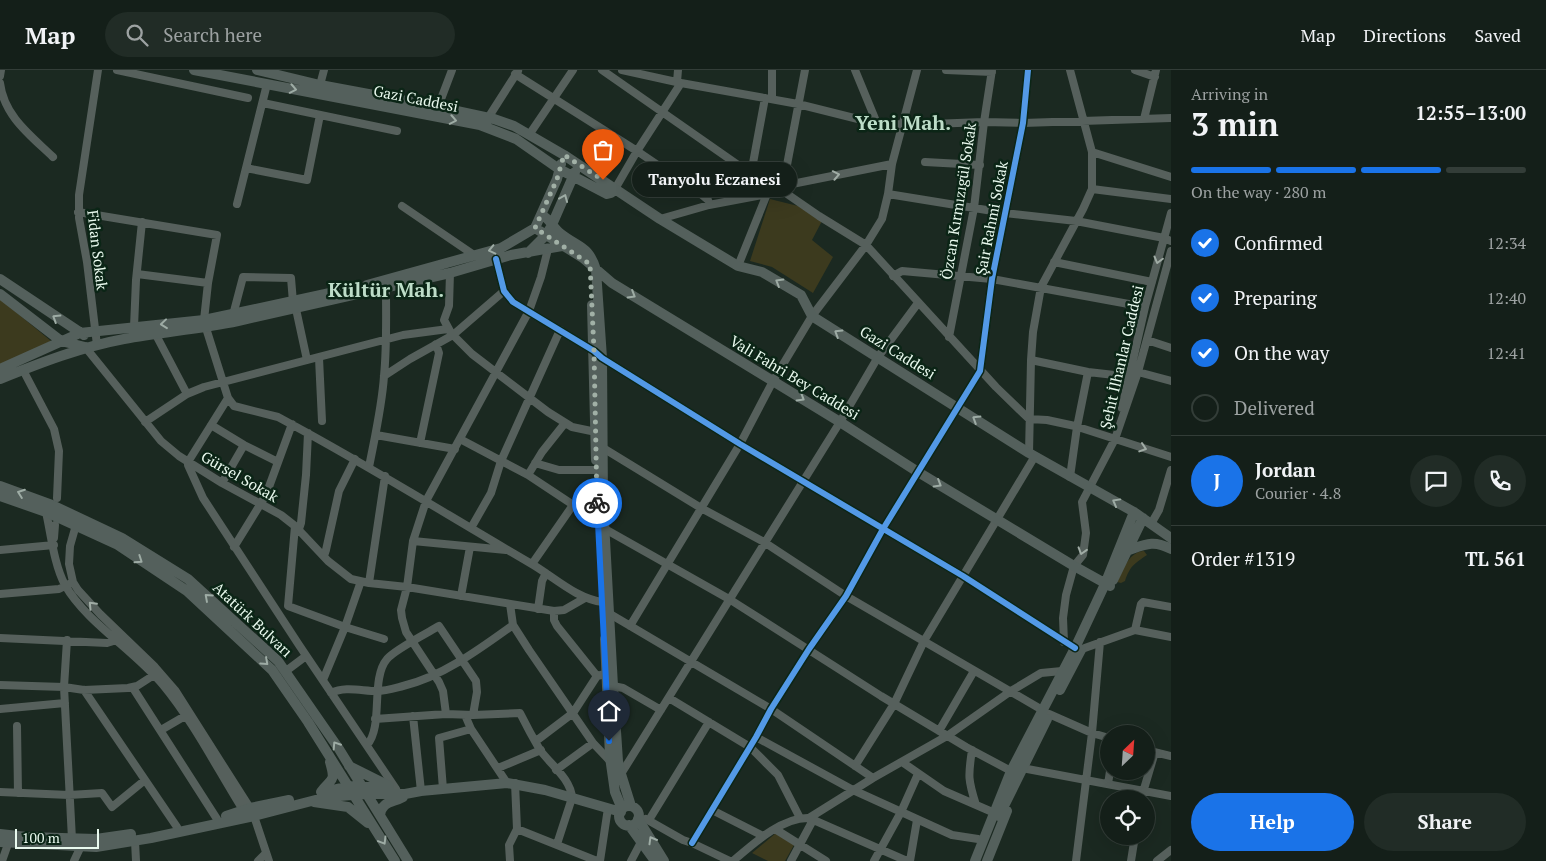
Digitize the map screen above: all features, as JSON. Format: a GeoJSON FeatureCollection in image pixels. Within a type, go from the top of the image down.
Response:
{"type":"FeatureCollection","features":[{"type":"Feature","properties":{"kind":"main road","name":"Gazi Caddesi"},"geometry":{"type":"LineString","coordinates":[[194,70],[480,125],[516,139],[559,169],[607,194],[615,189]]}},
{"type":"Feature","properties":{"kind":"main road","name":"Gazi Caddesi"},"geometry":{"type":"LineString","coordinates":[[257,70],[438,107],[514,126],[579,164],[660,219],[738,266],[762,272],[801,295],[812,316],[1032,454],[1143,518],[1171,538]]}},
{"type":"Feature","properties":{"kind":"main road"},"geometry":{"type":"LineString","coordinates":[[0,379],[97,345],[156,335],[294,305],[501,248],[535,228],[557,179],[564,155]]}},
{"type":"Feature","properties":{"kind":"main road"},"geometry":{"type":"LineString","coordinates":[[528,253],[546,235],[553,224],[579,164]]}},
{"type":"Feature","properties":{"kind":"main road"},"geometry":{"type":"LineString","coordinates":[[542,215],[560,233],[587,251],[593,259],[603,448],[601,675],[615,792],[625,809]]}},
{"type":"Feature","properties":{"kind":"main road","name":"Vali Fahri Bey Caddesi"},"geometry":{"type":"LineString","coordinates":[[535,228],[583,258],[612,283],[840,422],[918,472],[1108,585]]}},
{"type":"Feature","properties":{"kind":"main road"},"geometry":{"type":"LineString","coordinates":[[0,369],[80,333],[134,327],[205,324],[233,315],[386,288],[450,273],[496,259],[562,246]]}},
{"type":"Feature","properties":{"kind":"main road"},"geometry":{"type":"LineString","coordinates":[[593,267],[599,302],[596,470],[610,614],[613,686],[625,809],[621,821],[629,825],[655,861]]}},
{"type":"Feature","properties":{"kind":"main road"},"geometry":{"type":"LineString","coordinates":[[0,279],[97,345]]}},
{"type":"Feature","properties":{"kind":"main road"},"geometry":{"type":"LineString","coordinates":[[599,302],[612,283]]}},
{"type":"Feature","properties":{"kind":"main road"},"geometry":{"type":"LineString","coordinates":[[0,294],[61,341],[86,348]]}},
{"type":"Feature","properties":{"kind":"main road","name":"Atatürk Bulvarı"},"geometry":{"type":"LineString","coordinates":[[0,486],[52,505],[122,538],[188,579],[278,661],[339,748],[349,766],[357,790],[373,824],[396,861]]}},
{"type":"Feature","properties":{"kind":"main road","name":"Atatürk Bulvarı"},"geometry":{"type":"LineString","coordinates":[[0,496],[46,512],[118,545],[187,591],[272,670],[330,756],[380,815],[408,861]]}},
{"type":"Feature","properties":{"kind":"main road"},"geometry":{"type":"LineString","coordinates":[[1108,585],[1143,518]]}},
{"type":"Feature","properties":{"kind":"main road"},"geometry":{"type":"LineString","coordinates":[[969,861],[990,812],[1046,713],[1143,518]]}},
{"type":"Feature","properties":{"kind":"main road"},"geometry":{"type":"LineString","coordinates":[[1126,551],[1148,544],[1161,543],[1171,549]]}},
{"type":"Feature","properties":{"kind":"main road"},"geometry":{"type":"LineString","coordinates":[[321,792],[333,780],[330,756]]}},
{"type":"Feature","properties":{"kind":"main road"},"geometry":{"type":"LineString","coordinates":[[349,766],[407,793]]}},
{"type":"Feature","properties":{"kind":"main road"},"geometry":{"type":"LineString","coordinates":[[987,861],[1009,808],[1009,797],[1016,769]]}},
{"type":"Feature","properties":{"kind":"main road"},"geometry":{"type":"LineString","coordinates":[[0,834],[27,837],[96,839],[177,827],[249,811],[311,801],[357,790],[407,793],[511,783],[608,808],[637,810],[664,861]]}},
{"type":"Feature","properties":{"kind":"main road"},"geometry":{"type":"LineString","coordinates":[[4,843],[96,847],[135,840],[321,792],[394,788]]}},
{"type":"Feature","properties":{"kind":"main road"},"geometry":{"type":"LineString","coordinates":[[380,815],[386,803],[400,799],[407,793]]}},
{"type":"Feature","properties":{"kind":"main road"},"geometry":{"type":"LineString","coordinates":[[981,861],[1009,797]]}},
{"type":"Feature","properties":{"kind":"main road"},"geometry":{"type":"LineString","coordinates":[[975,861],[998,800]]}},
{"type":"Feature","properties":{"kind":"main road"},"geometry":{"type":"LineString","coordinates":[[311,801],[348,807],[366,822],[373,824]]}},
{"type":"Feature","properties":{"kind":"main road"},"geometry":{"type":"LineString","coordinates":[[629,825],[635,824],[642,819]]}},
{"type":"Feature","properties":{"kind":"street"},"geometry":{"type":"LineString","coordinates":[[0,76],[1,70]]}},
{"type":"Feature","properties":{"kind":"street","name":"Fidan Sokak"},"geometry":{"type":"LineString","coordinates":[[97,345],[78,212],[98,70]]}},
{"type":"Feature","properties":{"kind":"street"},"geometry":{"type":"LineString","coordinates":[[117,70],[248,98]]}},
{"type":"Feature","properties":{"kind":"street"},"geometry":{"type":"LineString","coordinates":[[320,84],[324,70]]}},
{"type":"Feature","properties":{"kind":"street"},"geometry":{"type":"LineString","coordinates":[[438,107],[452,70]]}},
{"type":"Feature","properties":{"kind":"street"},"geometry":{"type":"LineString","coordinates":[[529,136],[573,70]]}},
{"type":"Feature","properties":{"kind":"street"},"geometry":{"type":"LineString","coordinates":[[602,70],[761,181],[783,186],[819,216],[866,245],[980,371],[1029,419],[1048,420],[1077,426],[1171,457]]}},
{"type":"Feature","properties":{"kind":"street"},"geometry":{"type":"LineString","coordinates":[[622,70],[798,104],[858,119],[904,125],[1171,118]]}},
{"type":"Feature","properties":{"kind":"street"},"geometry":{"type":"LineString","coordinates":[[615,189],[679,82],[678,70]]}},
{"type":"Feature","properties":{"kind":"street"},"geometry":{"type":"LineString","coordinates":[[751,174],[768,98],[772,70]]}},
{"type":"Feature","properties":{"kind":"street"},"geometry":{"type":"LineString","coordinates":[[783,186],[805,70]]}},
{"type":"Feature","properties":{"kind":"street"},"geometry":{"type":"LineString","coordinates":[[855,70],[876,121]]}},
{"type":"Feature","properties":{"kind":"street"},"geometry":{"type":"LineString","coordinates":[[630,626],[740,444],[773,381],[812,316],[866,245],[882,219],[892,164],[904,125],[917,70]]}},
{"type":"Feature","properties":{"kind":"street"},"geometry":{"type":"LineString","coordinates":[[946,70],[992,71]]}},
{"type":"Feature","properties":{"kind":"street","name":"Şair Rahmi Sokak"},"geometry":{"type":"LineString","coordinates":[[980,371],[992,278],[1023,123],[1028,70]]}},
{"type":"Feature","properties":{"kind":"street"},"geometry":{"type":"LineString","coordinates":[[855,766],[894,704],[924,641],[1032,454],[1029,419],[1031,360],[1033,332],[1041,287],[1092,189],[1092,152],[1070,70]]}},
{"type":"Feature","properties":{"kind":"street"},"geometry":{"type":"LineString","coordinates":[[1135,70],[1156,74],[1144,119]]}},
{"type":"Feature","properties":{"kind":"street","name":"Özcan Kırmızıgül Sokak"},"geometry":{"type":"LineString","coordinates":[[949,337],[974,208],[992,71]]}},
{"type":"Feature","properties":{"kind":"street"},"geometry":{"type":"LineString","coordinates":[[488,118],[517,72],[554,99],[637,151],[702,195],[708,200],[709,205]]}},
{"type":"Feature","properties":{"kind":"street"},"geometry":{"type":"LineString","coordinates":[[0,83],[1,94],[15,120],[53,157]]}},
{"type":"Feature","properties":{"kind":"street"},"geometry":{"type":"LineString","coordinates":[[237,204],[267,84]]}},
{"type":"Feature","properties":{"kind":"street"},"geometry":{"type":"LineString","coordinates":[[263,103],[397,131]]}},
{"type":"Feature","properties":{"kind":"street"},"geometry":{"type":"LineString","coordinates":[[246,168],[307,180],[320,115]]}},
{"type":"Feature","properties":{"kind":"street"},"geometry":{"type":"LineString","coordinates":[[1092,152],[1171,177]]}},
{"type":"Feature","properties":{"kind":"street"},"geometry":{"type":"LineString","coordinates":[[925,162],[980,165]]}},
{"type":"Feature","properties":{"kind":"street"},"geometry":{"type":"LineString","coordinates":[[660,219],[709,205],[767,194],[783,186],[892,164]]}},
{"type":"Feature","properties":{"kind":"street"},"geometry":{"type":"LineString","coordinates":[[1092,189],[1171,199]]}},
{"type":"Feature","properties":{"kind":"street"},"geometry":{"type":"LineString","coordinates":[[738,266],[767,194]]}},
{"type":"Feature","properties":{"kind":"street"},"geometry":{"type":"LineString","coordinates":[[888,194],[974,208],[1076,221],[1168,239]]}},
{"type":"Feature","properties":{"kind":"street"},"geometry":{"type":"LineString","coordinates":[[402,206],[474,254]]}},
{"type":"Feature","properties":{"kind":"street"},"geometry":{"type":"LineString","coordinates":[[78,212],[217,235],[208,284],[205,324],[228,398],[234,406],[278,417],[292,424],[356,458],[585,598],[603,602]]}},
{"type":"Feature","properties":{"kind":"street","name":"Şehit İlhanlar Caddesi"},"geometry":{"type":"LineString","coordinates":[[1134,375],[1145,307],[1168,239],[1171,213]]}},
{"type":"Feature","properties":{"kind":"street"},"geometry":{"type":"LineString","coordinates":[[134,327],[142,222]]}},
{"type":"Feature","properties":{"kind":"street"},"geometry":{"type":"LineString","coordinates":[[446,714],[443,690],[406,632],[402,618],[402,603],[407,587],[413,541],[426,501],[528,311],[541,277],[548,250]]}},
{"type":"Feature","properties":{"kind":"street","name":"Şehit İlhanlar Caddesi"},"geometry":{"type":"LineString","coordinates":[[1064,642],[1063,618],[1066,595],[1074,566],[1083,554],[1086,533],[1082,502],[1115,439],[1134,375],[1147,340],[1171,252]]}},
{"type":"Feature","properties":{"kind":"street"},"geometry":{"type":"LineString","coordinates":[[496,259],[504,291],[513,302],[740,444],[963,576],[1064,642],[1078,649],[1135,630],[1171,637]]}},
{"type":"Feature","properties":{"kind":"street"},"geometry":{"type":"LineString","coordinates":[[1054,262],[1152,282]]}},
{"type":"Feature","properties":{"kind":"street"},"geometry":{"type":"LineString","coordinates":[[893,276],[902,271],[992,278],[1145,307]]}},
{"type":"Feature","properties":{"kind":"street"},"geometry":{"type":"LineString","coordinates":[[450,273],[449,306],[444,320],[451,332],[472,354],[565,423],[578,429],[596,432]]}},
{"type":"Feature","properties":{"kind":"street"},"geometry":{"type":"LineString","coordinates":[[137,274],[208,284]]}},
{"type":"Feature","properties":{"kind":"street"},"geometry":{"type":"LineString","coordinates":[[233,315],[243,277],[291,278],[294,305],[307,360]]}},
{"type":"Feature","properties":{"kind":"street"},"geometry":{"type":"LineString","coordinates":[[369,466],[376,435],[384,376],[386,288]]}},
{"type":"Feature","properties":{"kind":"street"},"geometry":{"type":"LineString","coordinates":[[384,376],[436,344],[504,291]]}},
{"type":"Feature","properties":{"kind":"street"},"geometry":{"type":"LineString","coordinates":[[621,774],[840,422],[878,357],[918,303]]}},
{"type":"Feature","properties":{"kind":"street"},"geometry":{"type":"LineString","coordinates":[[471,528],[492,493],[501,461],[560,330]]}},
{"type":"Feature","properties":{"kind":"street"},"geometry":{"type":"LineString","coordinates":[[145,422],[187,394],[204,386],[403,335],[451,332]]}},
{"type":"Feature","properties":{"kind":"street"},"geometry":{"type":"LineString","coordinates":[[156,335],[187,394]]}},
{"type":"Feature","properties":{"kind":"street"},"geometry":{"type":"LineString","coordinates":[[1147,340],[1171,348]]}},
{"type":"Feature","properties":{"kind":"street"},"geometry":{"type":"LineString","coordinates":[[420,443],[439,353],[436,344]]}},
{"type":"Feature","properties":{"kind":"street","name":"Gürsel Sokak"},"geometry":{"type":"LineString","coordinates":[[86,348],[161,442],[188,462],[222,483],[281,515],[297,527],[324,556],[351,578],[365,582],[407,587],[554,612]]}},
{"type":"Feature","properties":{"kind":"street"},"geometry":{"type":"LineString","coordinates":[[319,358],[322,421]]}},
{"type":"Feature","properties":{"kind":"street"},"geometry":{"type":"LineString","coordinates":[[1031,360],[1088,372],[1134,375],[1171,381]]}},
{"type":"Feature","properties":{"kind":"street"},"geometry":{"type":"LineString","coordinates":[[23,370],[54,429],[59,451],[57,498]]}},
{"type":"Feature","properties":{"kind":"street"},"geometry":{"type":"LineString","coordinates":[[692,843],[756,737],[770,709],[846,596],[883,529],[980,371]]}},
{"type":"Feature","properties":{"kind":"street"},"geometry":{"type":"LineString","coordinates":[[1070,477],[1077,426],[1088,372]]}},
{"type":"Feature","properties":{"kind":"street"},"geometry":{"type":"LineString","coordinates":[[228,398],[188,462],[188,465],[203,498],[234,547],[394,788]]}},
{"type":"Feature","properties":{"kind":"street"},"geometry":{"type":"LineString","coordinates":[[528,475],[565,423]]}},
{"type":"Feature","properties":{"kind":"street"},"geometry":{"type":"LineString","coordinates":[[234,547],[266,495],[292,424]]}},
{"type":"Feature","properties":{"kind":"street"},"geometry":{"type":"LineString","coordinates":[[211,425],[244,445],[278,462]]}},
{"type":"Feature","properties":{"kind":"street"},"geometry":{"type":"LineString","coordinates":[[279,615],[288,606],[297,527],[301,523],[308,433]]}},
{"type":"Feature","properties":{"kind":"street"},"geometry":{"type":"LineString","coordinates":[[376,435],[455,449]]}},
{"type":"Feature","properties":{"kind":"street"},"geometry":{"type":"LineString","coordinates":[[460,439],[528,475],[602,526],[729,599],[894,704],[972,750],[1016,769],[1108,784],[1127,790]]}},
{"type":"Feature","properties":{"kind":"street"},"geometry":{"type":"LineString","coordinates":[[222,483],[244,445]]}},
{"type":"Feature","properties":{"kind":"street"},"geometry":{"type":"LineString","coordinates":[[603,448],[701,508],[764,542],[846,596],[1046,713],[1100,735]]}},
{"type":"Feature","properties":{"kind":"street"},"geometry":{"type":"LineString","coordinates":[[324,556],[339,491],[356,458]]}},
{"type":"Feature","properties":{"kind":"street"},"geometry":{"type":"LineString","coordinates":[[535,463],[558,470],[596,470]]}},
{"type":"Feature","properties":{"kind":"street"},"geometry":{"type":"LineString","coordinates":[[1143,518],[1159,510],[1171,470]]}},
{"type":"Feature","properties":{"kind":"street"},"geometry":{"type":"LineString","coordinates":[[322,680],[365,582],[385,476]]}},
{"type":"Feature","properties":{"kind":"street"},"geometry":{"type":"LineString","coordinates":[[532,564],[573,505]]}},
{"type":"Feature","properties":{"kind":"street"},"geometry":{"type":"LineString","coordinates":[[46,512],[57,565],[84,609],[155,667],[175,690],[249,811],[269,861]]}},
{"type":"Feature","properties":{"kind":"street"},"geometry":{"type":"LineString","coordinates":[[54,545],[55,525]]}},
{"type":"Feature","properties":{"kind":"street"},"geometry":{"type":"LineString","coordinates":[[70,584],[68,556],[76,525]]}},
{"type":"Feature","properties":{"kind":"street"},"geometry":{"type":"LineString","coordinates":[[413,541],[508,550]]}},
{"type":"Feature","properties":{"kind":"street"},"geometry":{"type":"LineString","coordinates":[[0,550],[54,545]]}},
{"type":"Feature","properties":{"kind":"street"},"geometry":{"type":"LineString","coordinates":[[461,596],[470,547]]}},
{"type":"Feature","properties":{"kind":"street"},"geometry":{"type":"LineString","coordinates":[[538,609],[542,581],[546,573]]}},
{"type":"Feature","properties":{"kind":"street"},"geometry":{"type":"LineString","coordinates":[[0,594],[59,589],[70,584]]}},
{"type":"Feature","properties":{"kind":"street"},"geometry":{"type":"LineString","coordinates":[[536,741],[573,713],[601,675],[557,626],[554,620],[554,612],[564,610],[585,598]]}},
{"type":"Feature","properties":{"kind":"street"},"geometry":{"type":"LineString","coordinates":[[1135,630],[1143,602],[1171,606]]}},
{"type":"Feature","properties":{"kind":"street"},"geometry":{"type":"LineString","coordinates":[[510,604],[513,625],[593,743],[610,761]]}},
{"type":"Feature","properties":{"kind":"street"},"geometry":{"type":"LineString","coordinates":[[288,606],[384,639]]}},
{"type":"Feature","properties":{"kind":"street"},"geometry":{"type":"LineString","coordinates":[[610,614],[770,709],[873,778]]}},
{"type":"Feature","properties":{"kind":"street"},"geometry":{"type":"LineString","coordinates":[[332,693],[343,689],[378,691],[413,684],[435,675],[513,625]]}},
{"type":"Feature","properties":{"kind":"street"},"geometry":{"type":"LineString","coordinates":[[367,745],[374,734],[378,691],[385,661],[393,654],[439,626],[476,681],[476,692],[469,715],[470,730],[511,783],[517,828],[509,845],[510,861]]}},
{"type":"Feature","properties":{"kind":"street"},"geometry":{"type":"LineString","coordinates":[[0,638],[106,643],[120,639]]}},
{"type":"Feature","properties":{"kind":"street"},"geometry":{"type":"LineString","coordinates":[[120,639],[163,685],[249,811]]}},
{"type":"Feature","properties":{"kind":"street"},"geometry":{"type":"LineString","coordinates":[[68,640],[64,687],[72,838]]}},
{"type":"Feature","properties":{"kind":"street"},"geometry":{"type":"LineString","coordinates":[[1076,861],[1092,733],[1100,642]]}},
{"type":"Feature","properties":{"kind":"street"},"geometry":{"type":"LineString","coordinates":[[286,671],[306,656]]}},
{"type":"Feature","properties":{"kind":"street"},"geometry":{"type":"LineString","coordinates":[[939,731],[974,671]]}},
{"type":"Feature","properties":{"kind":"street"},"geometry":{"type":"LineString","coordinates":[[791,861],[811,819],[853,790],[947,736],[1011,691],[1041,673],[1065,672]]}},
{"type":"Feature","properties":{"kind":"street"},"geometry":{"type":"LineString","coordinates":[[0,685],[64,687],[84,690],[133,688],[154,675]]}},
{"type":"Feature","properties":{"kind":"street"},"geometry":{"type":"LineString","coordinates":[[613,686],[623,688],[661,710]]}},
{"type":"Feature","properties":{"kind":"street"},"geometry":{"type":"LineString","coordinates":[[133,688],[217,819]]}},
{"type":"Feature","properties":{"kind":"street"},"geometry":{"type":"LineString","coordinates":[[84,690],[177,827]]}},
{"type":"Feature","properties":{"kind":"street"},"geometry":{"type":"LineString","coordinates":[[669,698],[750,747],[778,775],[800,818]]}},
{"type":"Feature","properties":{"kind":"street"},"geometry":{"type":"LineString","coordinates":[[0,709],[65,703]]}},
{"type":"Feature","properties":{"kind":"street"},"geometry":{"type":"LineString","coordinates":[[375,719],[446,714],[520,713],[540,750],[567,783],[571,791],[572,798],[557,844]]}},
{"type":"Feature","properties":{"kind":"street"},"geometry":{"type":"LineString","coordinates":[[161,730],[185,716]]}},
{"type":"Feature","properties":{"kind":"street"},"geometry":{"type":"LineString","coordinates":[[413,716],[421,791]]}},
{"type":"Feature","properties":{"kind":"street"},"geometry":{"type":"LineString","coordinates":[[709,722],[642,819],[731,861],[763,836],[800,818],[811,819],[908,861],[917,820]]}},
{"type":"Feature","properties":{"kind":"street"},"geometry":{"type":"LineString","coordinates":[[17,726],[18,792]]}},
{"type":"Feature","properties":{"kind":"street"},"geometry":{"type":"LineString","coordinates":[[443,789],[439,738],[470,730]]}},
{"type":"Feature","properties":{"kind":"street"},"geometry":{"type":"LineString","coordinates":[[756,737],[853,790],[917,820],[952,835],[978,839]]}},
{"type":"Feature","properties":{"kind":"street"},"geometry":{"type":"LineString","coordinates":[[556,770],[593,743]]}},
{"type":"Feature","properties":{"kind":"street"},"geometry":{"type":"LineString","coordinates":[[498,768],[540,750]]}},
{"type":"Feature","properties":{"kind":"street"},"geometry":{"type":"LineString","coordinates":[[972,750],[968,774],[976,805]]}},
{"type":"Feature","properties":{"kind":"street"},"geometry":{"type":"LineString","coordinates":[[1155,752],[1171,756]]}},
{"type":"Feature","properties":{"kind":"street"},"geometry":{"type":"LineString","coordinates":[[902,762],[944,791],[990,812]]}},
{"type":"Feature","properties":{"kind":"street"},"geometry":{"type":"LineString","coordinates":[[874,861],[901,812],[918,774]]}},
{"type":"Feature","properties":{"kind":"street"},"geometry":{"type":"LineString","coordinates":[[0,792],[69,795],[102,793],[112,808],[145,780]]}},
{"type":"Feature","properties":{"kind":"street"},"geometry":{"type":"LineString","coordinates":[[1108,784],[1109,780]]}},
{"type":"Feature","properties":{"kind":"street"},"geometry":{"type":"LineString","coordinates":[[1155,795],[1171,796]]}},
{"type":"Feature","properties":{"kind":"street"},"geometry":{"type":"LineString","coordinates":[[517,828],[598,861],[608,808]]}},
{"type":"Feature","properties":{"kind":"street"},"geometry":{"type":"LineString","coordinates":[[712,810],[763,836]]}},
{"type":"Feature","properties":{"kind":"street"},"geometry":{"type":"LineString","coordinates":[[775,829],[826,861]]}},
{"type":"Feature","properties":{"kind":"street"},"geometry":{"type":"LineString","coordinates":[[135,840],[136,861]]}},
{"type":"Feature","properties":{"kind":"street"},"geometry":{"type":"LineString","coordinates":[[631,861],[641,842]]}},
{"type":"Feature","properties":{"kind":"street"},"geometry":{"type":"LineString","coordinates":[[2,861],[4,843]]}},
{"type":"Feature","properties":{"kind":"street"},"geometry":{"type":"LineString","coordinates":[[1131,861],[1134,845]]}},
{"type":"Feature","properties":{"kind":"street"},"geometry":{"type":"LineString","coordinates":[[74,861],[81,846]]}},
{"type":"Feature","properties":{"kind":"street"},"geometry":{"type":"LineString","coordinates":[[1156,861],[1171,850]]}},
{"type":"Feature","properties":{"kind":"street"},"geometry":{"type":"LineString","coordinates":[[258,861],[266,853]]}},
{"type":"Feature","properties":{"kind":"shaded area"},"geometry":{"type":"Polygon","coordinates":[[[770,199],[798,206],[822,221],[812,240],[833,257],[813,293],[772,267],[750,261],[770,199]]]}},
{"type":"Feature","properties":{"kind":"shaded area"},"geometry":{"type":"Polygon","coordinates":[[[0,299],[51,341],[0,366],[0,299]]]}},
{"type":"Feature","properties":{"kind":"shaded area"},"geometry":{"type":"Polygon","coordinates":[[[1144,551],[1147,555],[1133,566],[1125,581],[1117,582],[1130,558],[1134,554],[1144,551]]]}},
{"type":"Feature","properties":{"kind":"shaded area"},"geometry":{"type":"Polygon","coordinates":[[[776,833],[794,845],[785,861],[768,861],[752,853],[776,833]]]}},
{"type":"Feature","properties":{"kind":"cycle path"},"geometry":{"type":"LineString","coordinates":[[692,843],[771,709],[809,649],[846,596],[883,529],[980,371],[992,279],[1023,123],[1028,70]]}},
{"type":"Feature","properties":{"kind":"cycle path"},"geometry":{"type":"LineString","coordinates":[[496,259],[504,291],[513,302],[740,444],[963,576],[1075,648]]}},
{"type":"Feature","properties":{"kind":"way so far"},"geometry":{"type":"LineString","coordinates":[[597,503],[590,264],[535,228],[557,179],[564,155],[603,180]]}},
{"type":"Feature","properties":{"kind":"place","name":"Tanyolu Eczanesi"},"geometry":{"type":"Point","coordinates":[603,180]}},
{"type":"Feature","properties":{"kind":"district","name":"Yeni Mah."},"geometry":{"type":"Point","coordinates":[903,122]}},
{"type":"Feature","properties":{"kind":"district","name":"Kültür Mah."},"geometry":{"type":"Point","coordinates":[386,289]}},
{"type":"Feature","properties":{"kind":"route"},"geometry":{"type":"LineString","coordinates":[[597,503],[609,741]]}}]}
